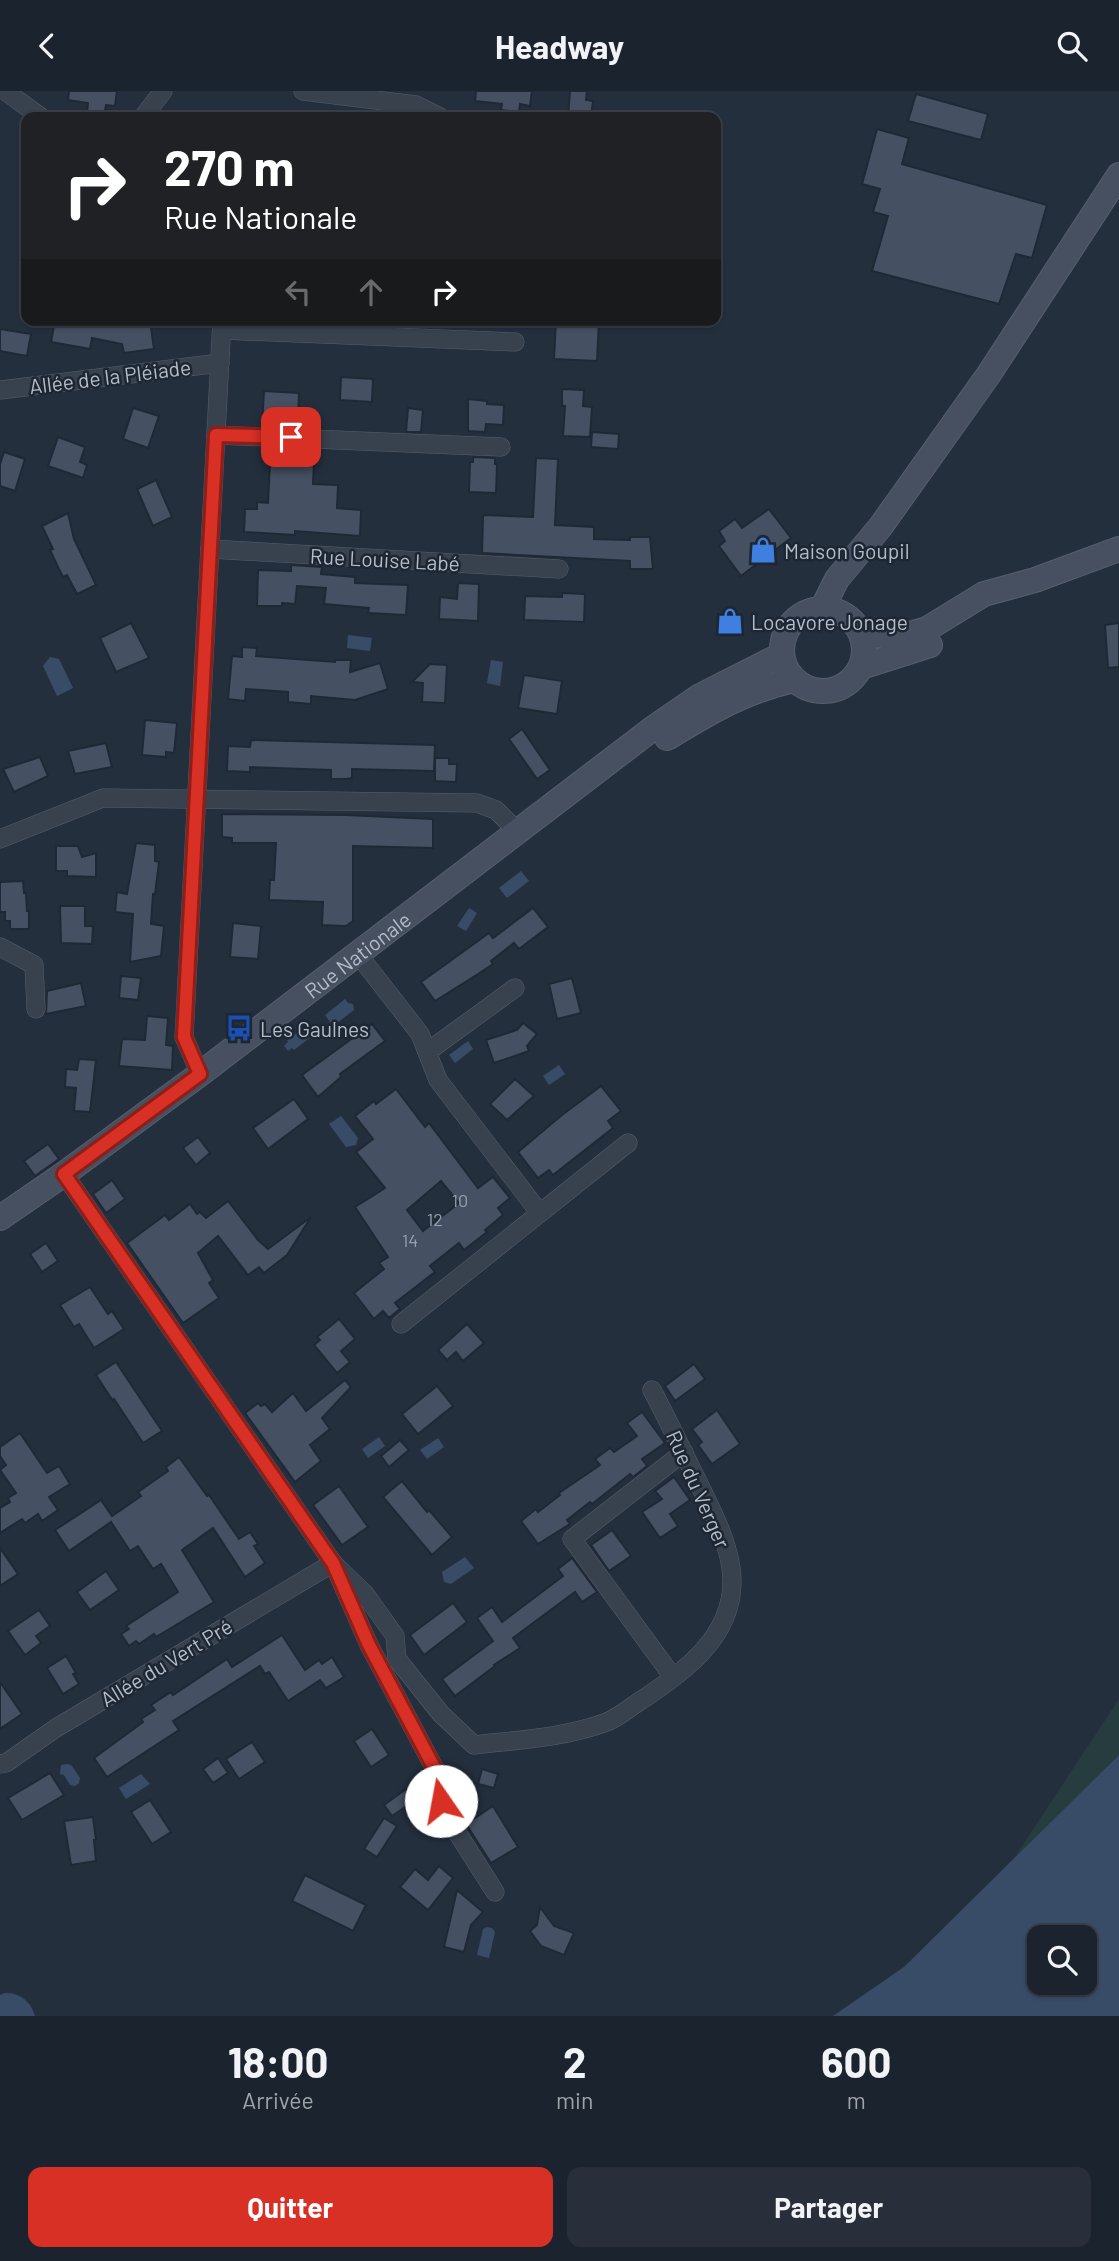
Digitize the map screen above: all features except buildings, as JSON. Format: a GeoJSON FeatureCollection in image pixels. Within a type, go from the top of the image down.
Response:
{"type":"FeatureCollection","features":[{"type":"Feature","properties":{"kind":"main road"},"geometry":{"type":"LineString","coordinates":[[842,618],[851,582],[881,526],[989,374],[1119,176]]}},
{"type":"Feature","properties":{"kind":"main road"},"geometry":{"type":"LineString","coordinates":[[1035,580],[928,646],[861,667],[845,685],[828,691],[810,689],[794,680],[781,655],[785,632],[791,623],[810,610],[842,618],[874,635],[900,637],[927,629],[984,594],[1035,580],[1119,549]]}},
{"type":"Feature","properties":{"kind":"main road"},"geometry":{"type":"LineString","coordinates":[[842,618],[864,645],[861,667]]}},
{"type":"Feature","properties":{"kind":"main road","name":"Rue Nationale"},"geometry":{"type":"LineString","coordinates":[[0,1218],[200,1074],[543,811],[700,696],[781,655]]}},
{"type":"Feature","properties":{"kind":"main road","name":"Rue Nationale"},"geometry":{"type":"LineString","coordinates":[[543,811],[709,712],[762,688],[794,680]]}},
{"type":"Feature","properties":{"kind":"street"},"geometry":{"type":"LineString","coordinates":[[5,91],[34,112]]}},
{"type":"Feature","properties":{"kind":"street"},"geometry":{"type":"LineString","coordinates":[[147,112],[163,91]]}},
{"type":"Feature","properties":{"kind":"street"},"geometry":{"type":"LineString","coordinates":[[303,91],[416,105],[429,112]]}},
{"type":"Feature","properties":{"kind":"street"},"geometry":{"type":"LineString","coordinates":[[200,1074],[184,1037],[222,326]]}},
{"type":"Feature","properties":{"kind":"street"},"geometry":{"type":"LineString","coordinates":[[239,326],[515,342]]}},
{"type":"Feature","properties":{"kind":"street","name":"Allée de la Pléiade"},"geometry":{"type":"LineString","coordinates":[[0,390],[219,363]]}},
{"type":"Feature","properties":{"kind":"street"},"geometry":{"type":"LineString","coordinates":[[216,435],[501,447]]}},
{"type":"Feature","properties":{"kind":"street","name":"Rue Louise Labé"},"geometry":{"type":"LineString","coordinates":[[210,549],[559,569]]}},
{"type":"Feature","properties":{"kind":"street"},"geometry":{"type":"LineString","coordinates":[[0,839],[103,798],[477,803],[496,810],[517,831]]}},
{"type":"Feature","properties":{"kind":"street"},"geometry":{"type":"LineString","coordinates":[[0,947],[34,965],[36,1009]]}},
{"type":"Feature","properties":{"kind":"street"},"geometry":{"type":"LineString","coordinates":[[357,953],[420,1034],[438,1080],[540,1212]]}},
{"type":"Feature","properties":{"kind":"street"},"geometry":{"type":"LineString","coordinates":[[427,1052],[515,988]]}},
{"type":"Feature","properties":{"kind":"street"},"geometry":{"type":"LineString","coordinates":[[401,1324],[628,1143]]}},
{"type":"Feature","properties":{"kind":"street"},"geometry":{"type":"LineString","coordinates":[[64,1174],[333,1563],[369,1645],[436,1771],[444,1812],[495,1892]]}},
{"type":"Feature","properties":{"kind":"street","name":"Rue du Verger"},"geometry":{"type":"LineString","coordinates":[[333,1563],[365,1594],[395,1636],[397,1659],[441,1714],[474,1745],[564,1735],[607,1723],[700,1655],[717,1634],[728,1608],[732,1580],[727,1550],[684,1452],[652,1390]]}},
{"type":"Feature","properties":{"kind":"street"},"geometry":{"type":"LineString","coordinates":[[673,1677],[572,1539],[684,1452]]}},
{"type":"Feature","properties":{"kind":"street","name":"Allée du Vert Pré"},"geometry":{"type":"LineString","coordinates":[[0,1764],[6,1763],[56,1728],[333,1563]]}},
{"type":"Feature","properties":{"kind":"green space"},"geometry":{"type":"Polygon","coordinates":[[[1119,1699],[1119,1755],[1010,1864],[1119,1699]]]}},
{"type":"Feature","properties":{"kind":"water"},"geometry":{"type":"Polygon","coordinates":[[[348,635],[372,638],[370,651],[347,648],[348,635]]]}},
{"type":"Feature","properties":{"kind":"water"},"geometry":{"type":"Polygon","coordinates":[[[50,657],[59,659],[73,688],[57,696],[43,666],[50,657]]]}},
{"type":"Feature","properties":{"kind":"water"},"geometry":{"type":"Polygon","coordinates":[[[491,660],[503,662],[500,686],[487,683],[491,660]]]}},
{"type":"Feature","properties":{"kind":"water"},"geometry":{"type":"Polygon","coordinates":[[[521,871],[529,881],[507,898],[499,888],[521,871]]]}},
{"type":"Feature","properties":{"kind":"water"},"geometry":{"type":"Polygon","coordinates":[[[469,908],[477,913],[466,931],[457,926],[469,908]]]}},
{"type":"Feature","properties":{"kind":"water"},"geometry":{"type":"Polygon","coordinates":[[[345,999],[353,1004],[354,1010],[333,1026],[325,1015],[345,999]]]}},
{"type":"Feature","properties":{"kind":"water"},"geometry":{"type":"Polygon","coordinates":[[[305,1027],[312,1036],[294,1050],[292,1048],[288,1051],[284,1046],[287,1040],[305,1027]]]}},
{"type":"Feature","properties":{"kind":"water"},"geometry":{"type":"Polygon","coordinates":[[[468,1041],[473,1049],[455,1063],[449,1055],[468,1041]]]}},
{"type":"Feature","properties":{"kind":"water"},"geometry":{"type":"Polygon","coordinates":[[[559,1065],[565,1074],[549,1085],[543,1076],[559,1065]]]}},
{"type":"Feature","properties":{"kind":"water"},"geometry":{"type":"Polygon","coordinates":[[[341,1116],[358,1138],[356,1145],[346,1147],[329,1124],[341,1116]]]}},
{"type":"Feature","properties":{"kind":"water"},"geometry":{"type":"Polygon","coordinates":[[[379,1437],[385,1446],[368,1458],[362,1449],[379,1437]]]}},
{"type":"Feature","properties":{"kind":"water"},"geometry":{"type":"Polygon","coordinates":[[[438,1438],[444,1447],[427,1459],[420,1450],[438,1438]]]}},
{"type":"Feature","properties":{"kind":"water"},"geometry":{"type":"Polygon","coordinates":[[[465,1557],[474,1568],[451,1584],[444,1582],[442,1572],[465,1557]]]}},
{"type":"Feature","properties":{"kind":"water"},"geometry":{"type":"Polygon","coordinates":[[[1119,1755],[1119,2016],[833,2016],[904,1967],[1119,1755]]]}},
{"type":"Feature","properties":{"kind":"water"},"geometry":{"type":"Polygon","coordinates":[[[68,1764],[80,1778],[75,1786],[70,1785],[64,1775],[60,1774],[61,1765],[68,1764]]]}},
{"type":"Feature","properties":{"kind":"water"},"geometry":{"type":"Polygon","coordinates":[[[141,1774],[150,1784],[126,1799],[119,1788],[141,1774]]]}},
{"type":"Feature","properties":{"kind":"water"},"geometry":{"type":"Polygon","coordinates":[[[487,1927],[495,1932],[489,1958],[477,1955],[483,1929],[487,1927]]]}},
{"type":"Feature","properties":{"kind":"water"},"geometry":{"type":"Polygon","coordinates":[[[16,1994],[24,1999],[35,2016],[0,2016],[0,1995],[16,1994]]]}},
{"type":"Feature","properties":{"kind":"place","name":"Maison Goupil"},"geometry":{"type":"Point","coordinates":[763,550]}},
{"type":"Feature","properties":{"kind":"place","name":"Locavore Jonage"},"geometry":{"type":"Point","coordinates":[730,621]}},
{"type":"Feature","properties":{"kind":"place","name":"Les Gaulnes"},"geometry":{"type":"Point","coordinates":[239,1028]}},
{"type":"Feature","properties":{"kind":"route"},"geometry":{"type":"LineString","coordinates":[[291,437],[216,435],[184,1037],[200,1074],[64,1174],[333,1563],[369,1645],[436,1771],[441,1801]]}}]}
